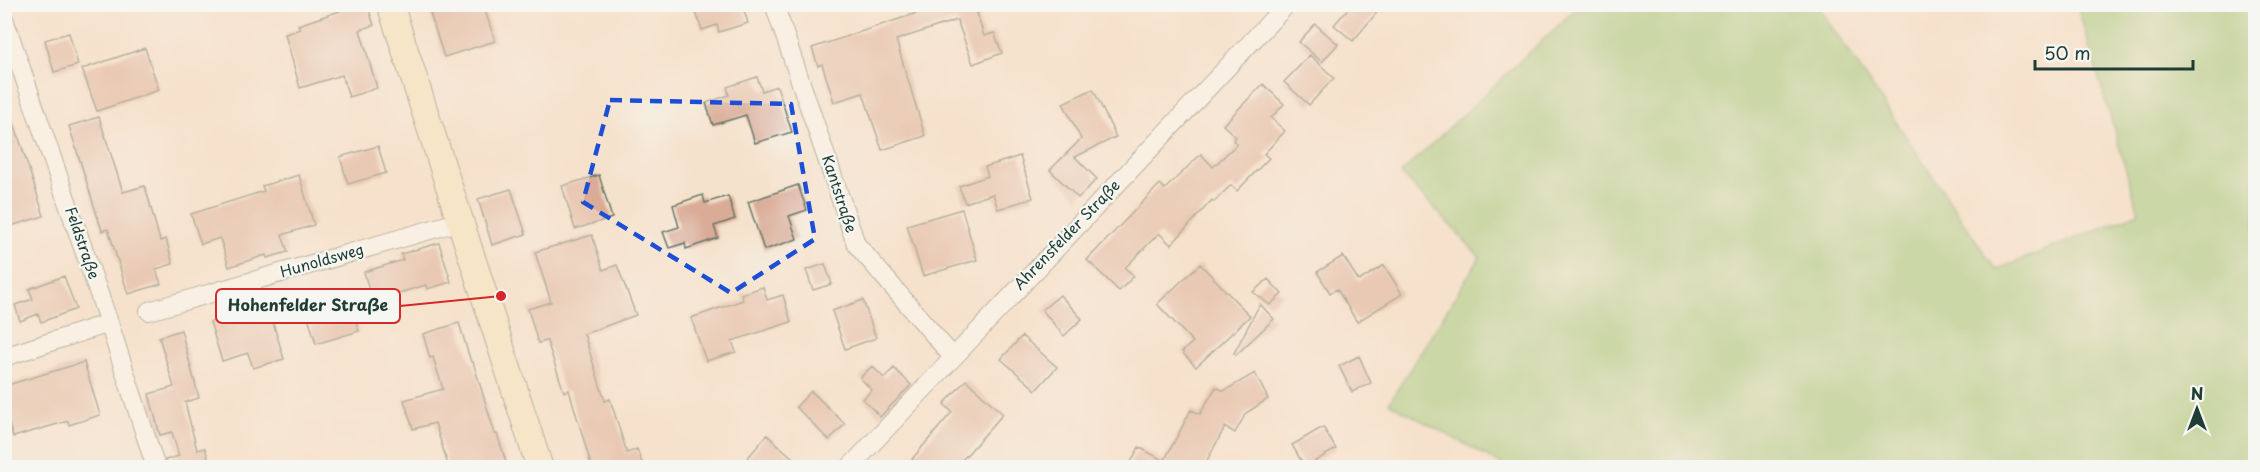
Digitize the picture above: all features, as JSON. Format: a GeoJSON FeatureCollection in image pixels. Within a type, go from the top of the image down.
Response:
{"type":"FeatureCollection","features":[{"type":"Feature","properties":{"kind":"street"},"geometry":{"type":"LineString","coordinates":[[390,4],[540,468]]}},
{"type":"Feature","properties":{"kind":"street","name":"Kantstraße"},"geometry":{"type":"LineString","coordinates":[[774,4],[856,244],[952,356]]}},
{"type":"Feature","properties":{"kind":"street","name":"Ahrensfelder Straße"},"geometry":{"type":"LineString","coordinates":[[849,468],[952,356],[1287,4]]}},
{"type":"Feature","properties":{"kind":"street","name":"Feldstraße"},"geometry":{"type":"LineString","coordinates":[[4,19],[109,323],[156,468]]}},
{"type":"Feature","properties":{"kind":"street","name":"Hunoldsweg"},"geometry":{"type":"LineString","coordinates":[[149,311],[461,221]]}},
{"type":"Feature","properties":{"kind":"street"},"geometry":{"type":"LineString","coordinates":[[4,357],[109,323]]}},
{"type":"Feature","properties":{"kind":"highlighted area"},"geometry":{"type":"Polygon","coordinates":[[[610,100],[791,104],[815,239],[731,293],[583,202],[610,100]]]}},
{"type":"Feature","properties":{"kind":"green space"},"geometry":{"type":"Polygon","coordinates":[[[1580,5],[1817,5],[1996,270],[2139,213],[2077,5],[2255,5],[2255,467],[1507,467],[1389,403],[1480,257],[1401,173],[1580,5]]]}},
{"type":"Feature","properties":{"kind":"building"},"geometry":{"type":"Polygon","coordinates":[[[338,4],[367,4],[374,25],[360,30],[377,88],[349,97],[342,75],[300,88],[285,34],[300,29],[298,25],[340,11],[338,4]]]}},
{"type":"Feature","properties":{"kind":"building"},"geometry":{"type":"Polygon","coordinates":[[[448,4],[483,4],[495,41],[444,57],[429,10],[448,4]]]}},
{"type":"Feature","properties":{"kind":"building"},"geometry":{"type":"Polygon","coordinates":[[[693,4],[742,4],[748,23],[719,32],[717,25],[702,30],[693,4]]]}},
{"type":"Feature","properties":{"kind":"building"},"geometry":{"type":"Polygon","coordinates":[[[944,4],[993,4],[994,8],[977,13],[984,36],[994,33],[1002,53],[973,64],[957,20],[896,40],[925,136],[882,150],[863,93],[834,102],[822,64],[818,66],[812,48],[944,4]]]}},
{"type":"Feature","properties":{"kind":"building"},"geometry":{"type":"Polygon","coordinates":[[[1352,4],[1384,4],[1353,41],[1334,25],[1352,4]]]}},
{"type":"Feature","properties":{"kind":"building"},"geometry":{"type":"Polygon","coordinates":[[[1315,24],[1338,44],[1322,62],[1299,42],[1315,24]]]}},
{"type":"Feature","properties":{"kind":"building"},"geometry":{"type":"Polygon","coordinates":[[[69,33],[78,65],[54,72],[45,40],[69,33]]]}},
{"type":"Feature","properties":{"kind":"building"},"geometry":{"type":"Polygon","coordinates":[[[145,48],[159,90],[97,111],[82,69],[145,48]]]}},
{"type":"Feature","properties":{"kind":"building"},"geometry":{"type":"Polygon","coordinates":[[[1310,55],[1334,78],[1309,105],[1284,82],[1310,55]]]}},
{"type":"Feature","properties":{"kind":"building"},"geometry":{"type":"Polygon","coordinates":[[[757,77],[762,91],[777,86],[792,132],[755,143],[746,115],[713,125],[706,103],[729,95],[727,87],[757,77]]]}},
{"type":"Feature","properties":{"kind":"building"},"geometry":{"type":"Polygon","coordinates":[[[1263,84],[1284,104],[1271,118],[1285,131],[1264,154],[1269,158],[1237,191],[1231,185],[1214,202],[1212,200],[1171,245],[1159,233],[1125,268],[1134,276],[1119,291],[1087,260],[1160,184],[1165,189],[1201,154],[1213,167],[1237,144],[1233,140],[1236,137],[1223,125],[1263,84]]]}},
{"type":"Feature","properties":{"kind":"building"},"geometry":{"type":"Polygon","coordinates":[[[1093,89],[1116,137],[1075,157],[1097,179],[1078,198],[1050,170],[1081,139],[1063,103],[1093,89]]]}},
{"type":"Feature","properties":{"kind":"building"},"geometry":{"type":"Polygon","coordinates":[[[4,104],[8,104],[44,216],[4,228],[4,104]]]}},
{"type":"Feature","properties":{"kind":"building"},"geometry":{"type":"Polygon","coordinates":[[[99,117],[123,192],[145,186],[160,241],[166,239],[173,264],[156,269],[161,284],[128,294],[108,229],[102,231],[69,126],[99,117]]]}},
{"type":"Feature","properties":{"kind":"building"},"geometry":{"type":"Polygon","coordinates":[[[378,146],[386,173],[348,184],[340,157],[378,146]]]}},
{"type":"Feature","properties":{"kind":"building"},"geometry":{"type":"Polygon","coordinates":[[[1020,156],[1033,198],[998,209],[993,194],[965,203],[959,186],[988,176],[985,167],[1020,156]]]}},
{"type":"Feature","properties":{"kind":"building"},"geometry":{"type":"Polygon","coordinates":[[[299,175],[314,225],[282,235],[288,252],[267,258],[266,255],[229,267],[220,238],[201,244],[191,214],[264,191],[262,186],[299,175]]]}},
{"type":"Feature","properties":{"kind":"building"},"geometry":{"type":"Polygon","coordinates":[[[599,175],[612,218],[575,229],[562,186],[599,175]]]}},
{"type":"Feature","properties":{"kind":"building"},"geometry":{"type":"Polygon","coordinates":[[[798,185],[807,210],[789,216],[797,239],[764,250],[748,202],[798,185]]]}},
{"type":"Feature","properties":{"kind":"building"},"geometry":{"type":"Polygon","coordinates":[[[511,189],[526,234],[492,245],[478,199],[511,189]]]}},
{"type":"Feature","properties":{"kind":"building"},"geometry":{"type":"Polygon","coordinates":[[[703,195],[705,203],[728,196],[735,219],[714,226],[718,238],[686,249],[685,243],[669,248],[663,232],[679,227],[673,205],[703,195]]]}},
{"type":"Feature","properties":{"kind":"building"},"geometry":{"type":"Polygon","coordinates":[[[962,209],[977,260],[923,276],[907,225],[962,209]]]}},
{"type":"Feature","properties":{"kind":"building"},"geometry":{"type":"Polygon","coordinates":[[[592,235],[603,270],[617,265],[636,315],[584,334],[605,401],[610,399],[627,453],[637,449],[644,468],[592,468],[569,390],[564,392],[547,341],[538,343],[528,309],[551,302],[535,252],[592,235]]]}},
{"type":"Feature","properties":{"kind":"building"},"geometry":{"type":"Polygon","coordinates":[[[439,243],[451,282],[427,289],[426,285],[372,301],[364,272],[403,260],[401,254],[439,243]]]}},
{"type":"Feature","properties":{"kind":"building"},"geometry":{"type":"Polygon","coordinates":[[[1343,256],[1359,281],[1384,265],[1402,294],[1357,322],[1337,289],[1330,293],[1317,272],[1343,256]]]}},
{"type":"Feature","properties":{"kind":"building"},"geometry":{"type":"Polygon","coordinates":[[[825,264],[832,284],[813,290],[806,270],[825,264]]]}},
{"type":"Feature","properties":{"kind":"building"},"geometry":{"type":"Polygon","coordinates":[[[1200,264],[1250,316],[1196,367],[1182,352],[1193,342],[1157,304],[1200,264]]]}},
{"type":"Feature","properties":{"kind":"building"},"geometry":{"type":"Polygon","coordinates":[[[64,276],[76,309],[41,322],[38,314],[20,321],[15,305],[33,299],[29,289],[64,276]]]}},
{"type":"Feature","properties":{"kind":"building"},"geometry":{"type":"Polygon","coordinates":[[[1268,279],[1282,294],[1270,305],[1253,292],[1268,279]]]}},
{"type":"Feature","properties":{"kind":"building"},"geometry":{"type":"Polygon","coordinates":[[[763,287],[767,300],[783,295],[791,322],[732,341],[736,352],[706,361],[691,318],[743,300],[741,294],[763,287]]]}},
{"type":"Feature","properties":{"kind":"building"},"geometry":{"type":"Polygon","coordinates":[[[1060,295],[1082,319],[1064,336],[1042,310],[1060,295]]]}},
{"type":"Feature","properties":{"kind":"building"},"geometry":{"type":"Polygon","coordinates":[[[348,297],[359,331],[316,344],[306,310],[348,297]]]}},
{"type":"Feature","properties":{"kind":"building"},"geometry":{"type":"Polygon","coordinates":[[[863,300],[876,338],[845,349],[832,311],[863,300]]]}},
{"type":"Feature","properties":{"kind":"building"},"geometry":{"type":"Polygon","coordinates":[[[267,303],[284,359],[253,368],[248,353],[222,361],[210,322],[267,303]]]}},
{"type":"Feature","properties":{"kind":"building"},"geometry":{"type":"Polygon","coordinates":[[[1260,304],[1274,319],[1236,355],[1234,353],[1260,304]]]}},
{"type":"Feature","properties":{"kind":"building"},"geometry":{"type":"Polygon","coordinates":[[[459,323],[508,468],[449,468],[435,423],[413,429],[404,400],[443,389],[423,334],[459,323]]]}},
{"type":"Feature","properties":{"kind":"building"},"geometry":{"type":"Polygon","coordinates":[[[181,330],[199,398],[185,402],[197,450],[205,448],[211,468],[167,468],[165,460],[179,456],[172,432],[160,435],[149,394],[174,387],[159,337],[181,330]]]}},
{"type":"Feature","properties":{"kind":"building"},"geometry":{"type":"Polygon","coordinates":[[[1022,336],[1057,367],[1036,390],[1001,359],[1022,336]]]}},
{"type":"Feature","properties":{"kind":"building"},"geometry":{"type":"Polygon","coordinates":[[[1359,356],[1371,383],[1352,392],[1339,366],[1359,356]]]}},
{"type":"Feature","properties":{"kind":"building"},"geometry":{"type":"Polygon","coordinates":[[[84,362],[100,415],[69,425],[68,421],[13,437],[4,408],[4,386],[84,362]]]}},
{"type":"Feature","properties":{"kind":"building"},"geometry":{"type":"Polygon","coordinates":[[[872,366],[884,378],[894,368],[911,385],[880,417],[863,399],[872,390],[860,378],[872,366]]]}},
{"type":"Feature","properties":{"kind":"building"},"geometry":{"type":"Polygon","coordinates":[[[1255,373],[1268,399],[1246,413],[1235,433],[1225,427],[1203,468],[1128,468],[1139,447],[1164,461],[1191,410],[1200,414],[1216,387],[1224,391],[1255,373]]]}},
{"type":"Feature","properties":{"kind":"building"},"geometry":{"type":"Polygon","coordinates":[[[966,380],[1003,414],[955,468],[923,468],[912,459],[952,412],[944,404],[966,380]]]}},
{"type":"Feature","properties":{"kind":"building"},"geometry":{"type":"Polygon","coordinates":[[[811,391],[845,424],[829,440],[796,407],[811,391]]]}},
{"type":"Feature","properties":{"kind":"building"},"geometry":{"type":"Polygon","coordinates":[[[1323,427],[1336,449],[1305,467],[1292,445],[1323,427]]]}},
{"type":"Feature","properties":{"kind":"building"},"geometry":{"type":"Polygon","coordinates":[[[767,435],[804,468],[739,468],[767,435]]]}},
{"type":"Feature","properties":{"kind":"place","name":"Hohenfelder Straße"},"geometry":{"type":"Point","coordinates":[501,296]}}]}
